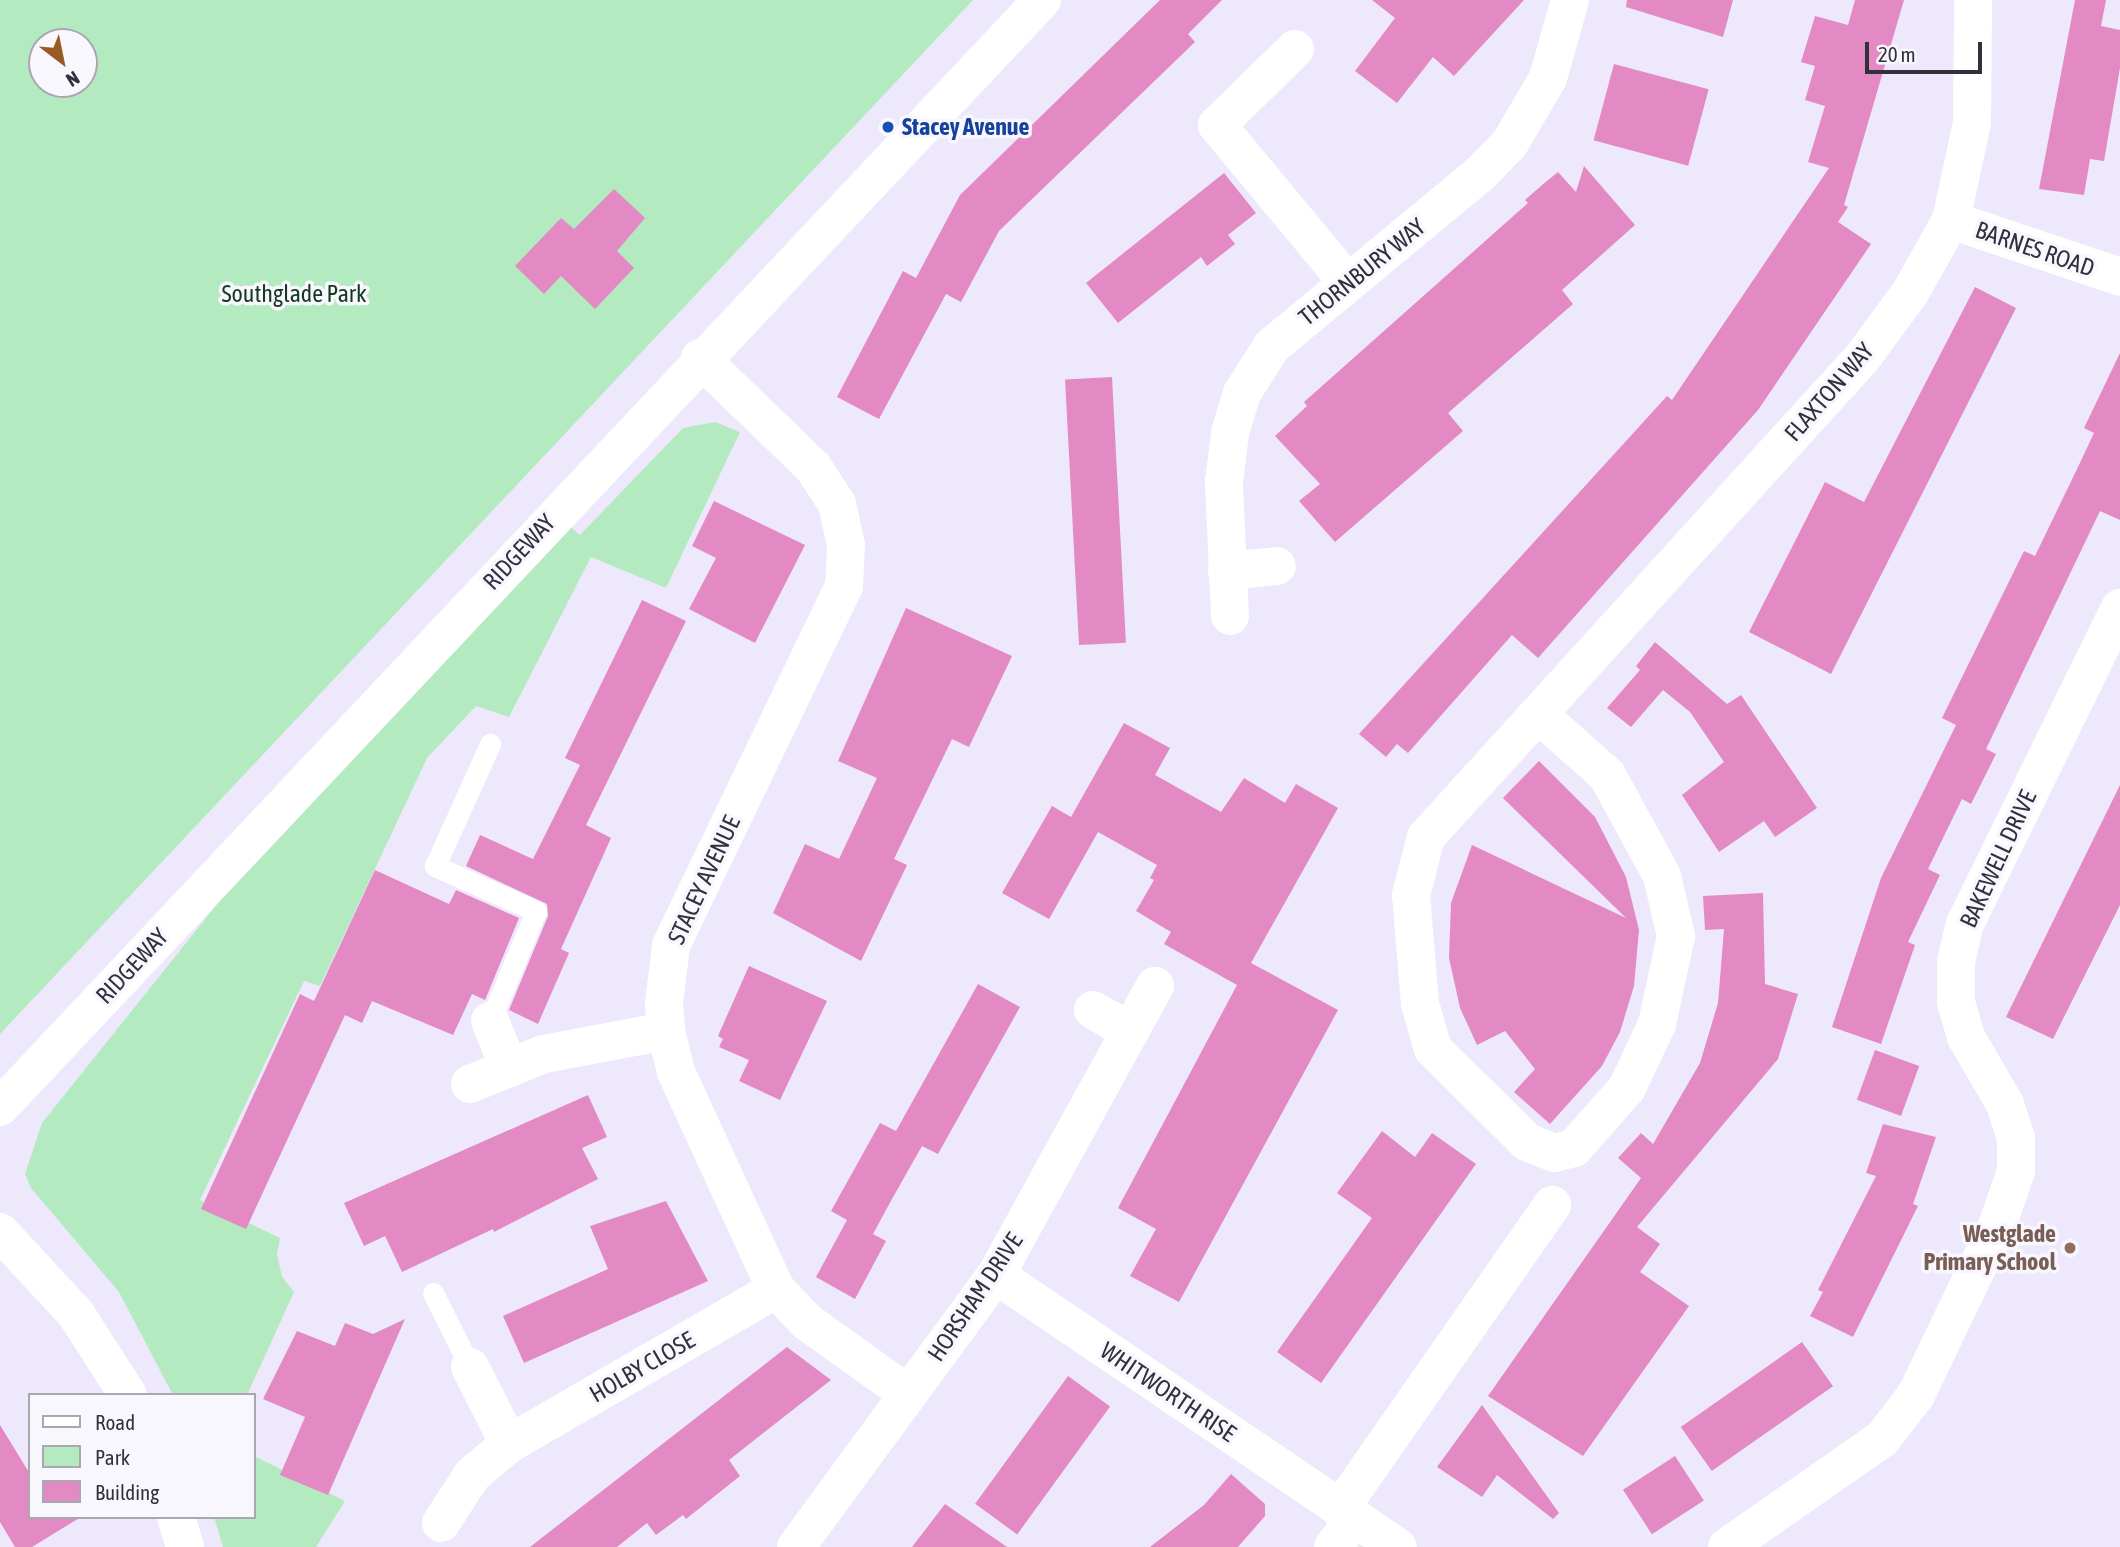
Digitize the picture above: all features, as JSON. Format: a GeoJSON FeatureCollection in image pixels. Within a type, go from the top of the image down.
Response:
{"type":"FeatureCollection","features":[{"type":"Feature","properties":{"kind":"street","name":"RIDGEWAY"},"geometry":{"type":"LineString","coordinates":[[0,1107],[700,358],[1042,0]]}},
{"type":"Feature","properties":{"kind":"street","name":"THORNBURY WAY"},"geometry":{"type":"LineString","coordinates":[[1230,616],[1224,482],[1230,433],[1242,393],[1272,346],[1480,174],[1510,143],[1548,78],[1570,0]]}},
{"type":"Feature","properties":{"kind":"street","name":"FLAXTON WAY"},"geometry":{"type":"LineString","coordinates":[[1538,714],[1607,775],[1662,876],[1676,936],[1657,1024],[1626,1088],[1574,1148],[1554,1153],[1527,1142],[1433,1049],[1420,1004],[1411,895],[1426,837],[1862,358],[1910,293],[1951,220],[1972,123],[1973,0]]}},
{"type":"Feature","properties":{"kind":"street"},"geometry":{"type":"LineString","coordinates":[[1295,49],[1217,125],[1348,283]]}},
{"type":"Feature","properties":{"kind":"street","name":"BARNES ROAD"},"geometry":{"type":"LineString","coordinates":[[1951,220],[2120,278]]}},
{"type":"Feature","properties":{"kind":"street","name":"STACEY AVENUE"},"geometry":{"type":"LineString","coordinates":[[700,358],[813,467],[837,504],[846,545],[844,586],[671,946],[665,990],[666,1031],[676,1072],[776,1289],[806,1321],[908,1394]]}},
{"type":"Feature","properties":{"kind":"street"},"geometry":{"type":"LineString","coordinates":[[1227,571],[1277,566]]}},
{"type":"Feature","properties":{"kind":"street","name":"BAKEWELL DRIVE"},"geometry":{"type":"LineString","coordinates":[[1727,1547],[1882,1439],[1916,1395],[1997,1226],[2016,1171],[2016,1138],[2005,1104],[1966,1037],[1956,1001],[1956,962],[1965,924],[2120,608]]}},
{"type":"Feature","properties":{"kind":"street","name":"HORSHAM DRIVE"},"geometry":{"type":"LineString","coordinates":[[796,1547],[996,1275],[1155,986]]}},
{"type":"Feature","properties":{"kind":"street"},"geometry":{"type":"LineString","coordinates":[[1093,1010],[1130,1031]]}},
{"type":"Feature","properties":{"kind":"street"},"geometry":{"type":"LineString","coordinates":[[490,1021],[509,1068]]}},
{"type":"Feature","properties":{"kind":"street"},"geometry":{"type":"LineString","coordinates":[[470,1084],[544,1054],[666,1031]]}},
{"type":"Feature","properties":{"kind":"street"},"geometry":{"type":"LineString","coordinates":[[1343,1525],[1531,1216]]}},
{"type":"Feature","properties":{"kind":"street"},"geometry":{"type":"LineString","coordinates":[[0,1232],[76,1314],[127,1393]]}},
{"type":"Feature","properties":{"kind":"street","name":"WHITWORTH RISE"},"geometry":{"type":"LineString","coordinates":[[996,1275],[1343,1525],[1397,1547]]}},
{"type":"Feature","properties":{"kind":"street","name":"HOLBY CLOSE"},"geometry":{"type":"LineString","coordinates":[[441,1523],[472,1475],[509,1444],[776,1289]]}},
{"type":"Feature","properties":{"kind":"street"},"geometry":{"type":"LineString","coordinates":[[470,1367],[509,1444]]}},
{"type":"Feature","properties":{"kind":"lane"},"geometry":{"type":"LineString","coordinates":[[490,744],[435,866],[536,911],[490,1021]]}},
{"type":"Feature","properties":{"kind":"lane"},"geometry":{"type":"LineString","coordinates":[[433,1293],[470,1367]]}},
{"type":"Feature","properties":{"kind":"green space","name":"Southglade Park"},"geometry":{"type":"Polygon","coordinates":[[[0,0],[973,0],[0,1034],[0,0]]]}},
{"type":"Feature","properties":{"kind":"green space"},"geometry":{"type":"Polygon","coordinates":[[[715,422],[740,432],[666,588],[591,557],[509,717],[476,706],[427,758],[320,986],[304,981],[200,1200],[280,1238],[277,1254],[282,1277],[294,1292],[248,1393],[172,1393],[119,1292],[31,1188],[25,1174],[42,1123],[222,898],[568,525],[580,535],[683,428],[715,422]]]}},
{"type":"Feature","properties":{"kind":"green space"},"geometry":{"type":"Polygon","coordinates":[[[256,1457],[345,1501],[316,1547],[223,1547],[215,1519],[256,1519],[256,1457]]]}},
{"type":"Feature","properties":{"kind":"building"},"geometry":{"type":"Polygon","coordinates":[[[1160,0],[1222,0],[1188,34],[1195,42],[999,231],[961,302],[946,294],[879,419],[837,397],[903,271],[916,278],[960,195],[1160,0]]]}},
{"type":"Feature","properties":{"kind":"building"},"geometry":{"type":"Polygon","coordinates":[[[1372,0],[1524,0],[1454,76],[1433,57],[1397,103],[1355,71],[1395,18],[1372,0]]]}},
{"type":"Feature","properties":{"kind":"building"},"geometry":{"type":"Polygon","coordinates":[[[1627,0],[1733,0],[1723,37],[1626,7],[1627,0]]]}},
{"type":"Feature","properties":{"kind":"building"},"geometry":{"type":"Polygon","coordinates":[[[1855,0],[1904,0],[1844,205],[1848,207],[1838,222],[1871,244],[1758,410],[1538,658],[1512,635],[1408,753],[1397,744],[1386,757],[1359,734],[1667,396],[1672,400],[1829,168],[1808,162],[1825,106],[1805,100],[1815,66],[1801,62],[1815,16],[1848,25],[1855,0]]]}},
{"type":"Feature","properties":{"kind":"building"},"geometry":{"type":"Polygon","coordinates":[[[2075,0],[2106,0],[2101,26],[2120,30],[2120,68],[2104,161],[2090,159],[2084,195],[2039,189],[2075,0]]]}},
{"type":"Feature","properties":{"kind":"building"},"geometry":{"type":"Polygon","coordinates":[[[1614,64],[1709,89],[1688,166],[1594,140],[1614,64]]]}},
{"type":"Feature","properties":{"kind":"building"},"geometry":{"type":"Polygon","coordinates":[[[1584,166],[1635,225],[1562,290],[1573,304],[1448,413],[1463,431],[1335,542],[1299,501],[1320,484],[1275,436],[1307,406],[1304,402],[1528,203],[1525,200],[1558,172],[1576,192],[1584,166]]]}},
{"type":"Feature","properties":{"kind":"building"},"geometry":{"type":"Polygon","coordinates":[[[1224,173],[1256,213],[1228,235],[1235,244],[1207,266],[1201,257],[1118,323],[1086,283],[1224,173]]]}},
{"type":"Feature","properties":{"kind":"building"},"geometry":{"type":"Polygon","coordinates":[[[614,189],[645,218],[617,251],[634,268],[595,309],[561,276],[544,294],[515,266],[561,218],[574,229],[614,189]]]}},
{"type":"Feature","properties":{"kind":"building"},"geometry":{"type":"Polygon","coordinates":[[[1975,287],[2016,308],[1831,674],[1749,632],[1825,482],[1864,502],[1975,287]]]}},
{"type":"Feature","properties":{"kind":"building"},"geometry":{"type":"Polygon","coordinates":[[[2120,353],[2120,520],[2100,511],[1986,749],[1996,754],[1971,804],[1962,799],[1928,869],[1940,875],[1908,942],[1915,945],[1881,1044],[1832,1027],[1881,878],[1956,725],[1942,718],[2024,551],[2035,556],[2094,433],[2084,428],[2120,353]]]}},
{"type":"Feature","properties":{"kind":"building"},"geometry":{"type":"Polygon","coordinates":[[[1112,377],[1126,643],[1079,645],[1065,379],[1112,377]]]}},
{"type":"Feature","properties":{"kind":"building"},"geometry":{"type":"Polygon","coordinates":[[[714,501],[805,545],[755,643],[689,609],[716,558],[692,546],[714,501]]]}},
{"type":"Feature","properties":{"kind":"building"},"geometry":{"type":"Polygon","coordinates":[[[642,600],[686,621],[586,825],[611,838],[561,949],[569,953],[538,1024],[509,1010],[548,916],[547,904],[466,866],[480,835],[533,859],[580,765],[565,758],[642,600]]]}},
{"type":"Feature","properties":{"kind":"building"},"geometry":{"type":"Polygon","coordinates":[[[906,608],[1012,656],[969,747],[952,739],[894,859],[907,865],[861,961],[773,913],[805,844],[839,859],[877,778],[838,761],[906,608]]]}},
{"type":"Feature","properties":{"kind":"building"},"geometry":{"type":"Polygon","coordinates":[[[1655,642],[1727,704],[1741,695],[1817,808],[1775,837],[1764,821],[1719,852],[1682,795],[1724,762],[1690,712],[1663,690],[1631,727],[1607,708],[1640,670],[1636,666],[1655,642]]]}},
{"type":"Feature","properties":{"kind":"building"},"geometry":{"type":"Polygon","coordinates":[[[1124,723],[1170,748],[1155,775],[1221,812],[1244,778],[1285,803],[1296,784],[1338,808],[1251,963],[1338,1010],[1179,1302],[1130,1276],[1156,1229],[1118,1208],[1237,985],[1164,944],[1171,932],[1136,911],[1154,880],[1150,878],[1157,865],[1098,832],[1049,919],[1002,893],[1052,806],[1071,817],[1124,723]]]}},
{"type":"Feature","properties":{"kind":"building"},"geometry":{"type":"Polygon","coordinates":[[[1539,761],[1595,817],[1626,877],[1639,930],[1634,986],[1620,1032],[1602,1066],[1550,1124],[1514,1092],[1535,1069],[1505,1031],[1477,1045],[1460,1008],[1449,958],[1451,903],[1472,845],[1626,918],[1503,798],[1539,761]]]}},
{"type":"Feature","properties":{"kind":"building"},"geometry":{"type":"Polygon","coordinates":[[[2120,785],[2120,905],[2053,1039],[2006,1017],[2120,785]]]}},
{"type":"Feature","properties":{"kind":"building"},"geometry":{"type":"Polygon","coordinates":[[[375,870],[449,904],[456,890],[519,918],[485,1000],[472,994],[453,1035],[372,1001],[362,1023],[345,1015],[246,1229],[201,1209],[300,994],[314,1001],[375,870]]]}},
{"type":"Feature","properties":{"kind":"building"},"geometry":{"type":"Polygon","coordinates":[[[1763,893],[1765,984],[1798,994],[1778,1059],[1637,1227],[1660,1244],[1640,1272],[1689,1306],[1583,1456],[1488,1396],[1641,1178],[1618,1158],[1641,1133],[1653,1144],[1700,1063],[1718,1003],[1724,929],[1705,930],[1703,896],[1763,893]]]}},
{"type":"Feature","properties":{"kind":"building"},"geometry":{"type":"Polygon","coordinates":[[[749,966],[827,1001],[780,1100],[739,1081],[749,1060],[719,1047],[723,1039],[718,1036],[749,966]]]}},
{"type":"Feature","properties":{"kind":"building"},"geometry":{"type":"Polygon","coordinates":[[[978,984],[1020,1007],[938,1154],[922,1146],[892,1199],[873,1234],[886,1241],[855,1299],[816,1277],[847,1220],[831,1211],[880,1123],[896,1131],[978,984]]]}},
{"type":"Feature","properties":{"kind":"building"},"geometry":{"type":"Polygon","coordinates":[[[1875,1050],[1919,1066],[1901,1116],[1857,1100],[1875,1050]]]}},
{"type":"Feature","properties":{"kind":"building"},"geometry":{"type":"Polygon","coordinates":[[[588,1095],[607,1137],[582,1148],[598,1179],[494,1232],[493,1229],[402,1272],[385,1236],[364,1246],[344,1203],[588,1095]]]}},
{"type":"Feature","properties":{"kind":"building"},"geometry":{"type":"Polygon","coordinates":[[[1883,1124],[1936,1137],[1913,1204],[1918,1206],[1853,1337],[1810,1316],[1823,1292],[1818,1290],[1876,1176],[1866,1173],[1883,1124]]]}},
{"type":"Feature","properties":{"kind":"building"},"geometry":{"type":"Polygon","coordinates":[[[1382,1131],[1415,1157],[1432,1133],[1476,1164],[1321,1383],[1277,1352],[1372,1218],[1337,1193],[1382,1131]]]}},
{"type":"Feature","properties":{"kind":"building"},"geometry":{"type":"Polygon","coordinates":[[[666,1201],[708,1281],[524,1363],[503,1316],[608,1269],[590,1226],[666,1201]]]}},
{"type":"Feature","properties":{"kind":"building"},"geometry":{"type":"Polygon","coordinates":[[[405,1319],[328,1495],[280,1475],[305,1417],[263,1399],[297,1331],[335,1346],[345,1323],[373,1334],[405,1319]]]}},
{"type":"Feature","properties":{"kind":"building"},"geometry":{"type":"Polygon","coordinates":[[[1802,1342],[1833,1386],[1712,1471],[1681,1427],[1802,1342]]]}},
{"type":"Feature","properties":{"kind":"building"},"geometry":{"type":"Polygon","coordinates":[[[787,1347],[831,1380],[729,1460],[740,1476],[686,1519],[683,1515],[656,1535],[647,1523],[617,1547],[530,1547],[787,1347]]]}},
{"type":"Feature","properties":{"kind":"building"},"geometry":{"type":"Polygon","coordinates":[[[1068,1376],[1110,1407],[1017,1534],[975,1504],[1068,1376]]]}},
{"type":"Feature","properties":{"kind":"building"},"geometry":{"type":"Polygon","coordinates":[[[1482,1405],[1559,1513],[1553,1519],[1497,1475],[1482,1497],[1437,1467],[1482,1405]]]}},
{"type":"Feature","properties":{"kind":"building"},"geometry":{"type":"Polygon","coordinates":[[[0,1425],[28,1471],[28,1519],[78,1519],[32,1547],[15,1547],[0,1522],[0,1425]]]}},
{"type":"Feature","properties":{"kind":"building"},"geometry":{"type":"Polygon","coordinates":[[[1675,1456],[1704,1500],[1652,1534],[1623,1490],[1675,1456]]]}},
{"type":"Feature","properties":{"kind":"building"},"geometry":{"type":"Polygon","coordinates":[[[1231,1474],[1265,1504],[1265,1516],[1238,1547],[1150,1547],[1204,1505],[1231,1474]]]}},
{"type":"Feature","properties":{"kind":"building"},"geometry":{"type":"Polygon","coordinates":[[[945,1504],[1007,1547],[912,1547],[945,1504]]]}},
{"type":"Feature","properties":{"kind":"place","name":"Stacey Avenue"},"geometry":{"type":"Point","coordinates":[888,127]}},
{"type":"Feature","properties":{"kind":"place","name":"Westglade Primary School"},"geometry":{"type":"Point","coordinates":[2070,1248]}}]}
